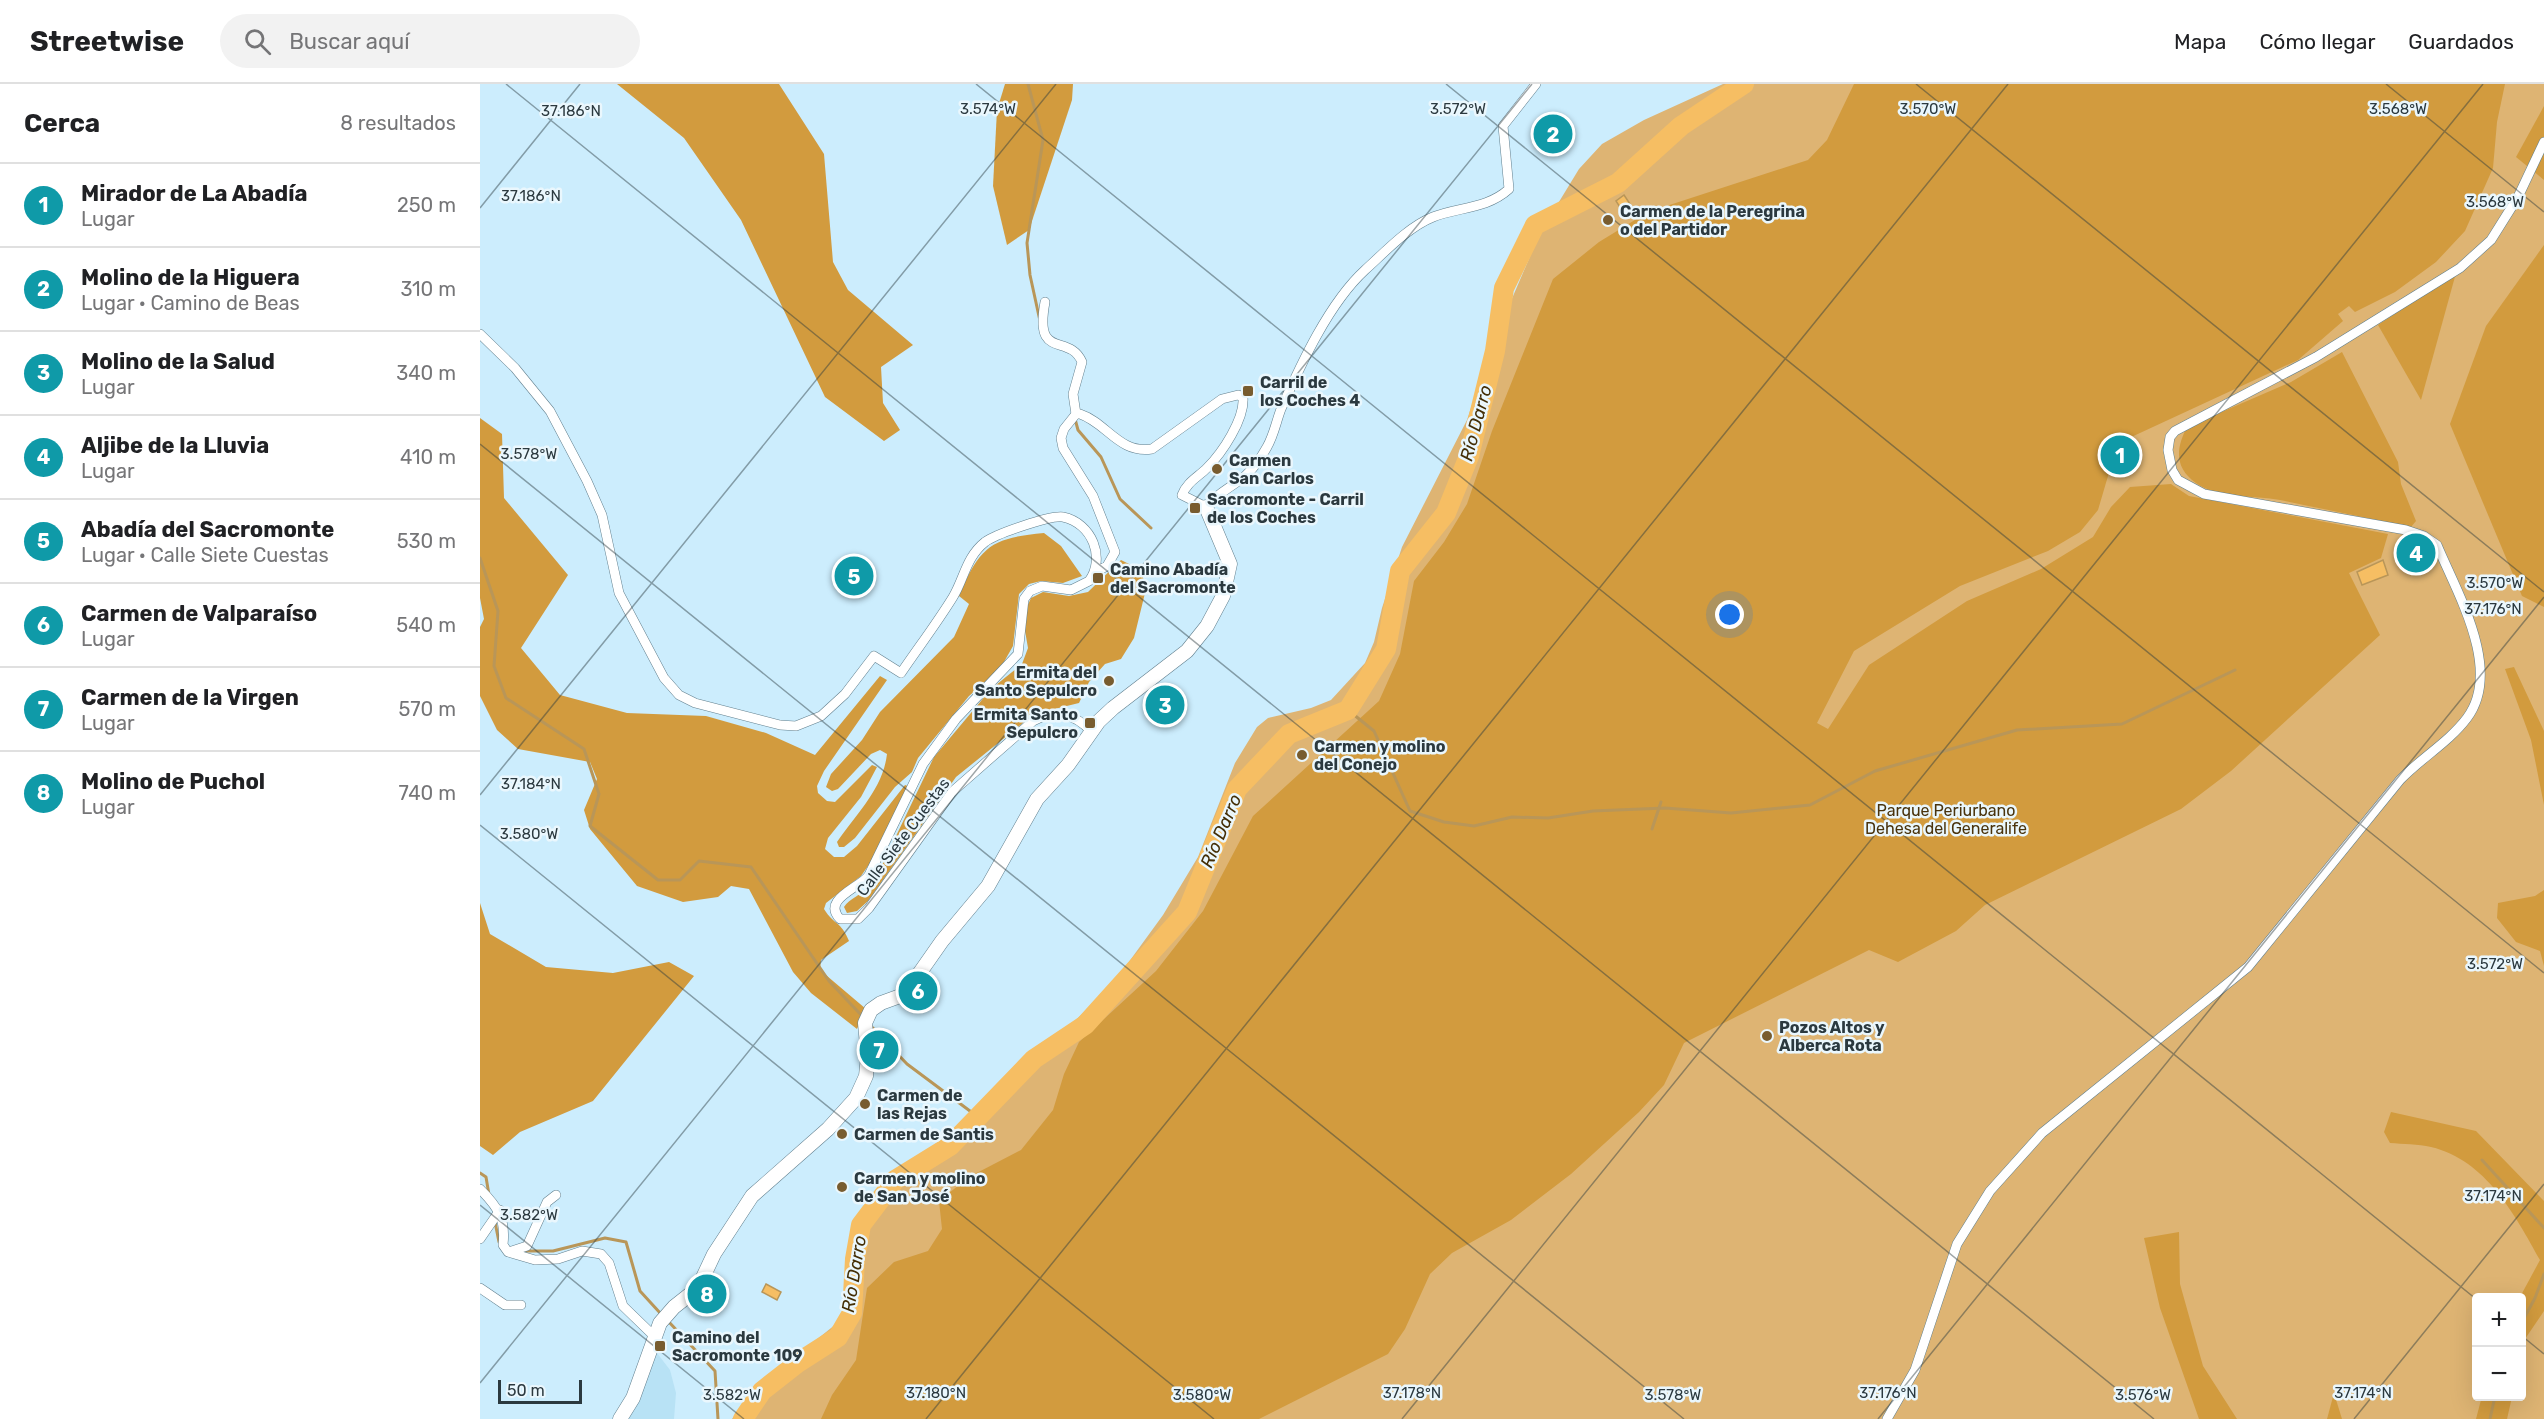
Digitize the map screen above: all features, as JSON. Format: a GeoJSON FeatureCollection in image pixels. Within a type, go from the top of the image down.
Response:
{"type":"FeatureCollection","features":[{"type":"Feature","properties":{"kind":"street"},"geometry":{"type":"LineString","coordinates":[[1206,507],[1218,494],[1252,469],[1267,447],[1291,389],[1332,310],[1352,283],[1426,221],[1484,204],[1501,197],[1509,189],[1503,126],[1536,84]]}},
{"type":"Feature","properties":{"kind":"street"},"geometry":{"type":"LineString","coordinates":[[1887,1419],[1915,1370],[1957,1244],[1970,1220],[2019,1155],[2042,1132],[2248,967],[2400,780],[2419,760],[2456,730],[2479,698],[2481,663],[2437,545],[2424,536],[2406,530],[2204,494],[2178,480],[2172,471],[2168,450],[2170,437],[2175,430],[2316,357],[2460,268],[2491,240],[2518,197],[2544,142]]}},
{"type":"Feature","properties":{"kind":"street"},"geometry":{"type":"LineString","coordinates":[[1045,302],[1042,320],[1047,339],[1055,345],[1076,353],[1082,363],[1073,394],[1076,414],[1060,438],[1063,448],[1092,496],[1114,552],[1107,566],[1095,572]]}},
{"type":"Feature","properties":{"kind":"street"},"geometry":{"type":"LineString","coordinates":[[480,334],[514,368],[550,411],[588,481],[602,515],[619,593],[664,678],[680,695],[695,703],[780,725],[796,726],[820,716],[845,694],[874,656],[901,673],[955,594],[970,559],[992,538],[1055,517],[1074,521],[1091,538],[1098,557],[1095,572]]}},
{"type":"Feature","properties":{"kind":"street"},"geometry":{"type":"LineString","coordinates":[[620,1419],[633,1398],[660,1323],[674,1307],[698,1288],[714,1254],[752,1196],[776,1172],[828,1130],[856,1098],[866,1076],[868,1016],[889,999],[903,995],[942,941],[977,899],[1006,855],[1037,799],[1068,765],[1092,732],[1113,708],[1187,651],[1207,626],[1220,603],[1230,564],[1206,507],[1182,495],[1231,437],[1244,404],[1243,398],[1232,395],[1222,399],[1152,449],[1141,450],[1125,445],[1085,415],[1076,414]]}},
{"type":"Feature","properties":{"kind":"street","name":"Calle Siete Cuestas"},"geometry":{"type":"LineString","coordinates":[[1092,732],[1076,718],[1065,714],[1045,715],[1033,721],[952,792],[863,914],[852,921],[837,916],[835,907],[842,895],[865,882],[870,875],[930,752],[961,713],[1018,654],[1024,599],[1030,591],[1041,586],[1076,589],[1089,581],[1095,572]]}},
{"type":"Feature","properties":{"kind":"street"},"geometry":{"type":"LineString","coordinates":[[480,1189],[500,1210],[505,1229],[503,1245],[508,1252],[535,1260],[558,1259],[582,1251],[601,1254],[609,1263],[623,1306],[654,1336]]}},
{"type":"Feature","properties":{"kind":"street"},"geometry":{"type":"LineString","coordinates":[[508,1252],[527,1246],[547,1202],[556,1195]]}},
{"type":"Feature","properties":{"kind":"street"},"geometry":{"type":"LineString","coordinates":[[480,1239],[500,1210]]}},
{"type":"Feature","properties":{"kind":"street"},"geometry":{"type":"LineString","coordinates":[[480,1288],[505,1305],[521,1305]]}},
{"type":"Feature","properties":{"kind":"shaded area"},"geometry":{"type":"Polygon","coordinates":[[[1624,195],[1634,210],[1625,215],[1616,201],[1624,195]]]}},
{"type":"Feature","properties":{"kind":"shaded area"},"geometry":{"type":"Polygon","coordinates":[[[2383,560],[2388,575],[2362,585],[2357,572],[2383,560]]]}},
{"type":"Feature","properties":{"kind":"shaded area"},"geometry":{"type":"Polygon","coordinates":[[[766,1284],[781,1292],[777,1300],[762,1292],[766,1284]]]}},
{"type":"Feature","properties":{"kind":"shaded area"},"geometry":{"type":"Polygon","coordinates":[[[657,1353],[670,1370],[676,1393],[674,1419],[627,1419],[657,1353]]]}},
{"type":"Feature","properties":{"kind":"green space"},"geometry":{"type":"Polygon","coordinates":[[[617,84],[779,84],[824,154],[833,262],[848,290],[913,345],[881,367],[883,403],[900,430],[884,441],[825,397],[741,220],[684,138],[617,84]]]}},
{"type":"Feature","properties":{"kind":"green space"},"geometry":{"type":"Polygon","coordinates":[[[1005,84],[1073,84],[1072,100],[1029,230],[1007,245],[993,186],[997,110],[1005,84]]]}},
{"type":"Feature","properties":{"kind":"green space","name":"Parque Periurbano Dehesa del Generalife"},"geometry":{"type":"Polygon","coordinates":[[[1723,84],[2544,84],[2544,1419],[732,1419],[742,1404],[770,1377],[836,1324],[850,1305],[864,1227],[875,1207],[889,1190],[933,1155],[999,1088],[1107,992],[1163,915],[1198,857],[1235,763],[1257,727],[1268,718],[1311,708],[1331,700],[1365,663],[1374,642],[1382,608],[1402,547],[1467,420],[1490,350],[1540,233],[1579,169],[1602,144],[1644,120],[1723,84]]]}},
{"type":"Feature","properties":{"kind":"green space"},"geometry":{"type":"Polygon","coordinates":[[[1854,84],[2505,84],[2497,122],[2493,168],[2465,231],[2436,262],[2395,292],[2355,312],[2349,306],[2338,314],[2343,321],[2298,360],[2127,439],[2113,459],[2098,510],[2080,532],[2048,551],[1960,586],[1854,651],[1817,723],[1828,729],[1869,665],[1967,601],[2041,569],[2093,537],[2111,507],[2130,487],[2171,484],[2189,496],[2388,534],[2381,558],[2349,573],[2380,635],[2231,771],[2181,809],[1985,905],[1956,931],[1898,962],[1869,950],[1684,1043],[1664,1085],[1639,1112],[1571,1174],[1511,1220],[1452,1253],[1430,1274],[1405,1329],[1388,1354],[1259,1419],[821,1419],[832,1395],[856,1360],[867,1288],[894,1262],[928,1251],[942,1229],[939,1201],[969,1177],[1021,1150],[1053,1110],[1064,1074],[1079,1042],[1156,971],[1203,911],[1253,816],[1379,701],[1400,654],[1414,581],[1444,542],[1467,504],[1492,431],[1553,279],[1599,242],[1648,212],[1808,160],[1827,140],[1854,84]]]}},
{"type":"Feature","properties":{"kind":"green space"},"geometry":{"type":"Polygon","coordinates":[[[2544,106],[2544,180],[2516,157],[2544,106]]]}},
{"type":"Feature","properties":{"kind":"green space"},"geometry":{"type":"Polygon","coordinates":[[[2544,245],[2544,607],[2522,596],[2450,424],[2486,326],[2544,245]]]}},
{"type":"Feature","properties":{"kind":"green space"},"geometry":{"type":"Polygon","coordinates":[[[2456,273],[2421,400],[2378,325],[2456,273]]]}},
{"type":"Feature","properties":{"kind":"green space"},"geometry":{"type":"Polygon","coordinates":[[[2342,352],[2398,462],[2401,484],[2416,521],[2411,527],[2270,498],[2215,492],[2196,483],[2184,471],[2179,450],[2187,427],[2291,382],[2342,352]]]}},
{"type":"Feature","properties":{"kind":"green space"},"geometry":{"type":"Polygon","coordinates":[[[480,418],[502,434],[504,498],[568,575],[521,648],[560,695],[627,713],[706,716],[766,733],[815,755],[880,676],[887,680],[824,771],[817,786],[818,793],[827,801],[835,802],[872,765],[877,767],[861,797],[828,838],[825,849],[834,857],[844,857],[857,846],[905,785],[908,786],[875,856],[861,876],[826,903],[824,909],[840,926],[849,941],[821,960],[820,970],[866,1009],[857,1029],[811,993],[793,972],[749,889],[731,886],[718,897],[683,902],[637,886],[590,829],[584,810],[597,779],[590,762],[518,749],[497,730],[480,696],[480,627],[484,619],[480,598],[480,418]]]}},
{"type":"Feature","properties":{"kind":"green space"},"geometry":{"type":"Polygon","coordinates":[[[1044,533],[1061,546],[1082,576],[1063,583],[1041,581],[1029,584],[1019,594],[1013,646],[1000,669],[969,696],[918,758],[912,772],[895,787],[855,838],[844,847],[839,847],[837,842],[868,801],[880,779],[887,754],[880,750],[871,754],[838,789],[832,791],[826,787],[831,774],[862,740],[880,712],[954,637],[969,604],[959,596],[981,555],[999,542],[1044,533]]]}},
{"type":"Feature","properties":{"kind":"green space"},"geometry":{"type":"Polygon","coordinates":[[[1121,560],[1141,570],[1146,589],[1134,638],[1121,659],[1105,664],[1089,682],[1079,703],[1034,714],[956,777],[868,901],[857,911],[847,913],[844,907],[846,904],[872,886],[934,757],[991,689],[1022,664],[1028,648],[1024,625],[1026,609],[1031,598],[1043,592],[1069,596],[1088,592],[1121,560]]]}},
{"type":"Feature","properties":{"kind":"green space"},"geometry":{"type":"Polygon","coordinates":[[[2514,667],[2544,731],[2544,805],[2531,740],[2505,669],[2514,667]]]}},
{"type":"Feature","properties":{"kind":"green space"},"geometry":{"type":"Polygon","coordinates":[[[2544,890],[2544,966],[2540,951],[2516,942],[2497,918],[2498,903],[2535,896],[2544,890]]]}},
{"type":"Feature","properties":{"kind":"green space"},"geometry":{"type":"Polygon","coordinates":[[[480,903],[490,934],[546,967],[613,973],[669,962],[694,976],[593,1101],[520,1132],[493,1155],[480,1146],[480,903]]]}},
{"type":"Feature","properties":{"kind":"green space"},"geometry":{"type":"Polygon","coordinates":[[[2391,1112],[2476,1131],[2544,1201],[2544,1311],[2526,1338],[2526,1293],[2522,1293],[2540,1260],[2509,1208],[2497,1192],[2468,1164],[2431,1147],[2390,1143],[2384,1132],[2391,1112]]]}},
{"type":"Feature","properties":{"kind":"green space"},"geometry":{"type":"Polygon","coordinates":[[[2179,1232],[2180,1284],[2203,1366],[2237,1419],[2199,1419],[2160,1308],[2144,1238],[2179,1232]]]}},
{"type":"Feature","properties":{"kind":"green space"},"geometry":{"type":"Polygon","coordinates":[[[2334,1393],[2342,1419],[2327,1419],[2334,1393]]]}},
{"type":"Feature","properties":{"kind":"green space"},"geometry":{"type":"Polygon","coordinates":[[[2481,1401],[2511,1401],[2507,1419],[2476,1419],[2481,1401]]]}},
{"type":"Feature","properties":{"kind":"waterway"},"geometry":{"type":"LineString","coordinates":[[1028,84],[1043,140],[1027,243],[1030,275],[1040,321]]}},
{"type":"Feature","properties":{"kind":"waterway","name":"Río Darro"},"geometry":{"type":"LineString","coordinates":[[743,1419],[762,1391],[799,1362],[838,1337],[852,1313],[855,1259],[861,1225],[895,1180],[950,1146],[1034,1059],[1085,1025],[1187,912],[1237,789],[1289,734],[1348,710],[1386,649],[1400,571],[1446,513],[1469,456],[1495,351],[1504,288],[1535,225],[1618,183],[1681,126],[1744,84]]}},
{"type":"Feature","properties":{"kind":"waterway"},"geometry":{"type":"LineString","coordinates":[[1075,419],[1078,430],[1101,457],[1120,499],[1151,528]]}},
{"type":"Feature","properties":{"kind":"waterway"},"geometry":{"type":"LineString","coordinates":[[480,558],[498,611],[494,666],[506,698],[584,749],[599,794],[590,826],[658,880],[680,880],[699,861],[751,867],[829,981],[864,1018]]}},
{"type":"Feature","properties":{"kind":"waterway"},"geometry":{"type":"LineString","coordinates":[[1348,710],[1374,731],[1410,811],[1444,822],[1474,826],[1512,817],[1548,818],[1593,811],[1665,808],[1731,813],[1810,805],[1875,771],[2017,730],[2122,724],[2235,670]]}},
{"type":"Feature","properties":{"kind":"waterway"},"geometry":{"type":"LineString","coordinates":[[1652,829],[1661,802]]}},
{"type":"Feature","properties":{"kind":"waterway"},"geometry":{"type":"LineString","coordinates":[[870,1025],[907,1064],[978,1117]]}},
{"type":"Feature","properties":{"kind":"waterway"},"geometry":{"type":"LineString","coordinates":[[2482,1160],[2544,1228]]}},
{"type":"Feature","properties":{"kind":"waterway"},"geometry":{"type":"LineString","coordinates":[[480,1173],[486,1177],[489,1195]]}},
{"type":"Feature","properties":{"kind":"waterway"},"geometry":{"type":"LineString","coordinates":[[495,1222],[499,1242]]}},
{"type":"Feature","properties":{"kind":"waterway"},"geometry":{"type":"LineString","coordinates":[[522,1251],[553,1251],[605,1238],[626,1242],[640,1291],[661,1314]]}},
{"type":"Feature","properties":{"kind":"waterway"},"geometry":{"type":"LineString","coordinates":[[2526,1315],[2544,1274]]}},
{"type":"Feature","properties":{"kind":"waterway"},"geometry":{"type":"LineString","coordinates":[[668,1321],[715,1371],[718,1419]]}},
{"type":"Feature","properties":{"kind":"waterway"},"geometry":{"type":"LineString","coordinates":[[2490,1419],[2494,1401]]}},
{"type":"Feature","properties":{"kind":"place","name":"Molino de la Higuera"},"geometry":{"type":"Point","coordinates":[1553,134]}},
{"type":"Feature","properties":{"kind":"place","name":"Carmen de la Peregrina o del Partidor"},"geometry":{"type":"Point","coordinates":[1608,220]}},
{"type":"Feature","properties":{"kind":"place","name":"Carril de los Coches 4"},"geometry":{"type":"Point","coordinates":[1248,391]}},
{"type":"Feature","properties":{"kind":"place","name":"Mirador de La Abadía"},"geometry":{"type":"Point","coordinates":[2120,455]}},
{"type":"Feature","properties":{"kind":"place","name":"Carmen San Carlos"},"geometry":{"type":"Point","coordinates":[1217,469]}},
{"type":"Feature","properties":{"kind":"place","name":"Sacromonte - Carril de los Coches"},"geometry":{"type":"Point","coordinates":[1195,508]}},
{"type":"Feature","properties":{"kind":"place","name":"Aljibe de la Lluvia"},"geometry":{"type":"Point","coordinates":[2416,553]}},
{"type":"Feature","properties":{"kind":"place","name":"Abadía del Sacromonte"},"geometry":{"type":"Point","coordinates":[854,576]}},
{"type":"Feature","properties":{"kind":"place","name":"Camino Abadía del Sacromonte"},"geometry":{"type":"Point","coordinates":[1098,578]}},
{"type":"Feature","properties":{"kind":"place","name":"Ermita del Santo Sepulcro"},"geometry":{"type":"Point","coordinates":[1109,681]}},
{"type":"Feature","properties":{"kind":"place","name":"Molino de la Salud"},"geometry":{"type":"Point","coordinates":[1165,705]}},
{"type":"Feature","properties":{"kind":"place","name":"Ermita Santo Sepulcro"},"geometry":{"type":"Point","coordinates":[1090,723]}},
{"type":"Feature","properties":{"kind":"place","name":"Carmen y molino del Conejo"},"geometry":{"type":"Point","coordinates":[1302,755]}},
{"type":"Feature","properties":{"kind":"place","name":"Carmen de Valparaíso"},"geometry":{"type":"Point","coordinates":[918,991]}},
{"type":"Feature","properties":{"kind":"place","name":"Pozos Altos y Alberca Rota"},"geometry":{"type":"Point","coordinates":[1767,1036]}},
{"type":"Feature","properties":{"kind":"place","name":"Carmen de la Virgen"},"geometry":{"type":"Point","coordinates":[879,1050]}},
{"type":"Feature","properties":{"kind":"place","name":"Carmen de las Rejas"},"geometry":{"type":"Point","coordinates":[865,1104]}},
{"type":"Feature","properties":{"kind":"place","name":"Carmen de Santis"},"geometry":{"type":"Point","coordinates":[842,1134]}},
{"type":"Feature","properties":{"kind":"place","name":"Carmen y molino de San José"},"geometry":{"type":"Point","coordinates":[842,1187]}},
{"type":"Feature","properties":{"kind":"place","name":"Molino de Puchol"},"geometry":{"type":"Point","coordinates":[707,1294]}},
{"type":"Feature","properties":{"kind":"place","name":"Camino del Sacromonte 109"},"geometry":{"type":"Point","coordinates":[660,1346]}}]}
